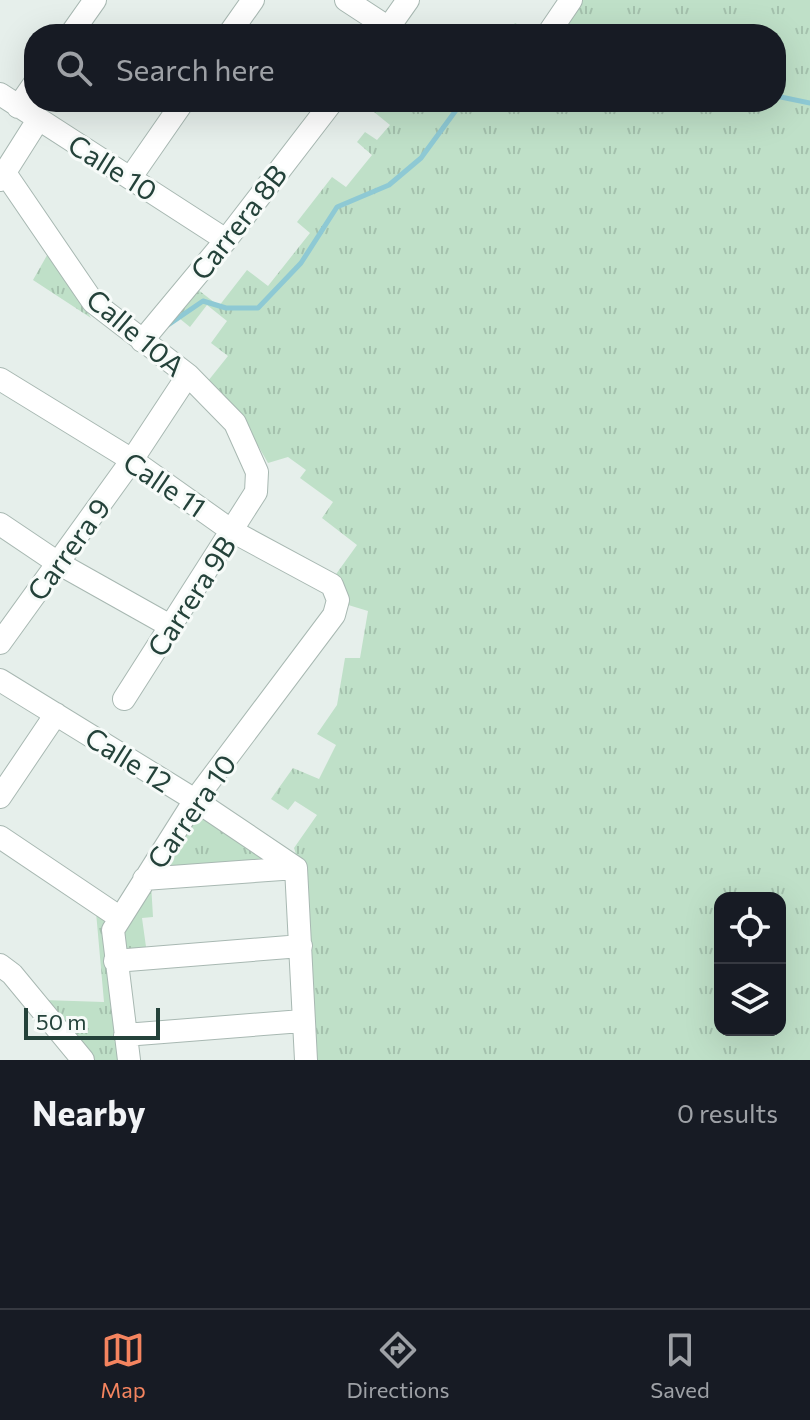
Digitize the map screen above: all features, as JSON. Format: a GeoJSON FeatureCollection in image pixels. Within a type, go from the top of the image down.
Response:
{"type":"FeatureCollection","features":[{"type":"Feature","properties":{"kind":"street"},"geometry":{"type":"LineString","coordinates":[[78,24],[95,0]]}},
{"type":"Feature","properties":{"kind":"street"},"geometry":{"type":"LineString","coordinates":[[236,24],[253,0]]}},
{"type":"Feature","properties":{"kind":"street"},"geometry":{"type":"LineString","coordinates":[[346,0],[380,24]]}},
{"type":"Feature","properties":{"kind":"street"},"geometry":{"type":"LineString","coordinates":[[395,24],[408,0]]}},
{"type":"Feature","properties":{"kind":"street"},"geometry":{"type":"LineString","coordinates":[[555,24],[571,0]]}},
{"type":"Feature","properties":{"kind":"street","name":"Calle 10"},"geometry":{"type":"LineString","coordinates":[[26,112],[226,240]]}},
{"type":"Feature","properties":{"kind":"street"},"geometry":{"type":"LineString","coordinates":[[131,177],[176,112]]}},
{"type":"Feature","properties":{"kind":"street","name":"Carrera 8B"},"geometry":{"type":"LineString","coordinates":[[142,341],[226,240],[324,112]]}},
{"type":"Feature","properties":{"kind":"street"},"geometry":{"type":"LineString","coordinates":[[2,177],[38,120]]}},
{"type":"Feature","properties":{"kind":"street","name":"Calle 10A"},"geometry":{"type":"LineString","coordinates":[[2,177],[93,302],[188,375],[235,423],[257,472],[256,492]]}},
{"type":"Feature","properties":{"kind":"street","name":"Carrera 9"},"geometry":{"type":"LineString","coordinates":[[0,643],[132,460],[188,375]]}},
{"type":"Feature","properties":{"kind":"street","name":"Calle 11"},"geometry":{"type":"LineString","coordinates":[[0,379],[132,460],[232,531],[332,585]]}},
{"type":"Feature","properties":{"kind":"street","name":"Carrera 9B"},"geometry":{"type":"LineString","coordinates":[[124,699],[256,492]]}},
{"type":"Feature","properties":{"kind":"street"},"geometry":{"type":"LineString","coordinates":[[0,524],[58,563],[172,627]]}},
{"type":"Feature","properties":{"kind":"street","name":"Carrera 10"},"geometry":{"type":"LineString","coordinates":[[129,1060],[113,930],[195,800],[334,615],[338,600],[332,585]]}},
{"type":"Feature","properties":{"kind":"street","name":"Calle 12"},"geometry":{"type":"LineString","coordinates":[[0,680],[195,800],[296,868]]}},
{"type":"Feature","properties":{"kind":"street"},"geometry":{"type":"LineString","coordinates":[[0,797],[56,714]]}},
{"type":"Feature","properties":{"kind":"street"},"geometry":{"type":"LineString","coordinates":[[0,837],[119,917]]}},
{"type":"Feature","properties":{"kind":"street"},"geometry":{"type":"LineString","coordinates":[[144,879],[296,868],[306,1060]]}},
{"type":"Feature","properties":{"kind":"street"},"geometry":{"type":"LineString","coordinates":[[115,961],[301,946]]}},
{"type":"Feature","properties":{"kind":"street"},"geometry":{"type":"LineString","coordinates":[[0,965],[12,974],[83,1060]]}},
{"type":"Feature","properties":{"kind":"street"},"geometry":{"type":"LineString","coordinates":[[125,1035],[302,1021]]}},
{"type":"Feature","properties":{"kind":"green space"},"geometry":{"type":"Polygon","coordinates":[[[560,0],[810,0],[810,1060],[312,1060],[305,882],[294,848],[317,815],[295,801],[288,810],[271,799],[293,768],[319,779],[336,745],[317,734],[337,705],[345,658],[360,658],[368,611],[345,604],[334,577],[357,545],[322,518],[333,502],[300,478],[306,470],[288,457],[268,463],[245,423],[208,381],[228,356],[211,343],[227,321],[207,305],[190,327],[174,314],[197,289],[219,306],[247,270],[268,286],[310,233],[297,222],[332,177],[346,187],[372,155],[357,142],[365,132],[377,140],[390,125],[374,112],[786,112],[786,24],[544,24],[560,0]]]}},
{"type":"Feature","properties":{"kind":"green space"},"geometry":{"type":"Polygon","coordinates":[[[50,250],[91,318],[33,280],[50,250]]]}},
{"type":"Feature","properties":{"kind":"green space"},"geometry":{"type":"Polygon","coordinates":[[[196,807],[285,865],[154,874],[196,807]]]}},
{"type":"Feature","properties":{"kind":"green space"},"geometry":{"type":"Polygon","coordinates":[[[151,883],[153,917],[142,918],[147,954],[121,956],[124,918],[151,883]]]}},
{"type":"Feature","properties":{"kind":"green space"},"geometry":{"type":"Polygon","coordinates":[[[96,912],[111,920],[121,1060],[88,1060],[43,1000],[104,1002],[96,912]]]}},
{"type":"Feature","properties":{"kind":"waterway"},"geometry":{"type":"LineString","coordinates":[[786,98],[810,103]]}},
{"type":"Feature","properties":{"kind":"waterway"},"geometry":{"type":"LineString","coordinates":[[168,325],[203,301],[226,308],[258,308],[301,263],[337,207],[389,185],[421,158],[455,112]]}}]}
